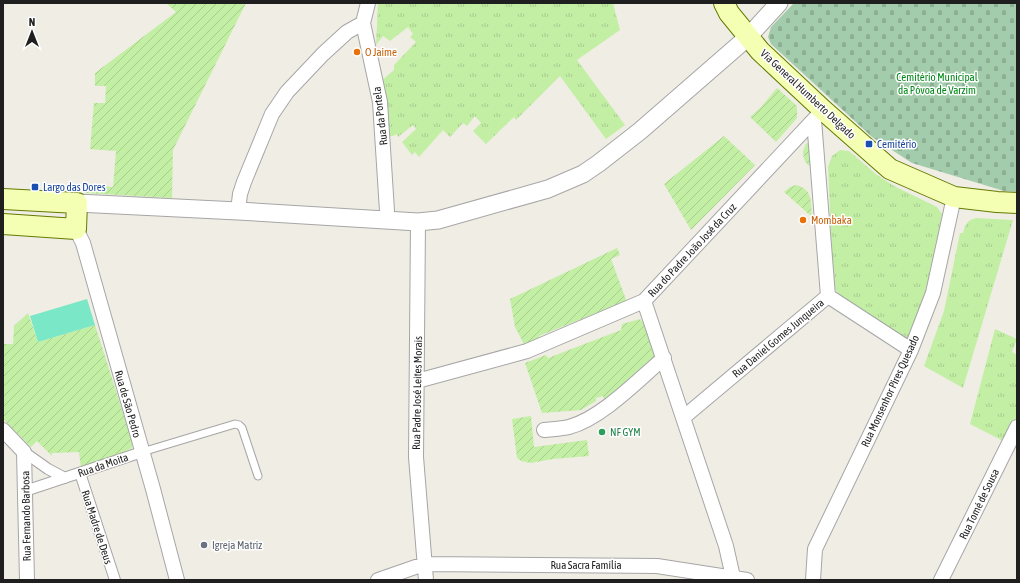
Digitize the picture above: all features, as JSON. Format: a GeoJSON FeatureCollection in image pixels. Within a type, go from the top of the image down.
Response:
{"type":"FeatureCollection","features":[{"type":"Feature","properties":{"kind":"main road","name":"Via General Humberto Delgado"},"geometry":{"type":"LineString","coordinates":[[724,3],[728,13],[748,37],[818,115],[890,170],[954,197],[1017,203]]}},
{"type":"Feature","properties":{"kind":"main road"},"geometry":{"type":"LineString","coordinates":[[3,199],[77,203],[76,229],[3,224]]}},
{"type":"Feature","properties":{"kind":"street"},"geometry":{"type":"LineString","coordinates":[[238,211],[240,194],[244,182],[272,114],[287,92],[323,54],[347,32],[363,23],[368,3]]}},
{"type":"Feature","properties":{"kind":"street"},"geometry":{"type":"LineString","coordinates":[[77,203],[410,222],[438,220],[548,189],[583,174],[640,131],[748,37],[779,3]]}},
{"type":"Feature","properties":{"kind":"street","name":"Rua da Portela"},"geometry":{"type":"LineString","coordinates":[[363,23],[380,102],[387,211]]}},
{"type":"Feature","properties":{"kind":"street","name":"Rua Daniel Gomes Junqueira"},"geometry":{"type":"LineString","coordinates":[[684,417],[828,296],[818,115]]}},
{"type":"Feature","properties":{"kind":"street","name":"Rua do Padre João José da Cruz"},"geometry":{"type":"LineString","coordinates":[[417,381],[527,351],[644,301],[818,115]]}},
{"type":"Feature","properties":{"kind":"street","name":"Rua Monsenhor Pires Quesado"},"geometry":{"type":"LineString","coordinates":[[813,580],[816,549],[910,350],[933,293],[954,197]]}},
{"type":"Feature","properties":{"kind":"street"},"geometry":{"type":"LineString","coordinates":[[369,219],[387,211],[410,222]]}},
{"type":"Feature","properties":{"kind":"street","name":"Rua Padre José Leites Morais"},"geometry":{"type":"LineString","coordinates":[[410,222],[417,381],[416,457],[426,580]]}},
{"type":"Feature","properties":{"kind":"street","name":"Rua de São Pedro"},"geometry":{"type":"LineString","coordinates":[[76,229],[83,243],[177,580]]}},
{"type":"Feature","properties":{"kind":"street"},"geometry":{"type":"LineString","coordinates":[[828,296],[910,350]]}},
{"type":"Feature","properties":{"kind":"street"},"geometry":{"type":"LineString","coordinates":[[644,301],[726,546],[740,579]]}},
{"type":"Feature","properties":{"kind":"street"},"geometry":{"type":"LineString","coordinates":[[544,430],[568,427],[583,421],[612,403],[664,358]]}},
{"type":"Feature","properties":{"kind":"street","name":"Rua Tomé de Sousa"},"geometry":{"type":"LineString","coordinates":[[941,580],[1017,427]]}},
{"type":"Feature","properties":{"kind":"street"},"geometry":{"type":"LineString","coordinates":[[3,430],[24,452]]}},
{"type":"Feature","properties":{"kind":"street","name":"Rua da Moita"},"geometry":{"type":"LineString","coordinates":[[24,452],[48,469],[65,478]]}},
{"type":"Feature","properties":{"kind":"street","name":"Rua Fernando Barbosa"},"geometry":{"type":"LineString","coordinates":[[24,452],[27,580]]}},
{"type":"Feature","properties":{"kind":"street","name":"Rua da Moita"},"geometry":{"type":"LineString","coordinates":[[25,491],[142,452]]}},
{"type":"Feature","properties":{"kind":"street","name":"Rua Madre de Deus"},"geometry":{"type":"LineString","coordinates":[[80,473],[115,580]]}},
{"type":"Feature","properties":{"kind":"street","name":"Rua Sacra Família"},"geometry":{"type":"LineString","coordinates":[[378,580],[424,564],[657,566],[740,579]]}},
{"type":"Feature","properties":{"kind":"lane"},"geometry":{"type":"LineString","coordinates":[[142,452],[235,424],[242,428],[258,476]]}},
{"type":"Feature","properties":{"kind":"green space"},"geometry":{"type":"Polygon","coordinates":[[[166,3],[246,3],[173,150],[172,198],[84,193],[85,185],[113,187],[116,151],[90,149],[94,103],[105,103],[106,86],[95,86],[95,73],[176,12],[166,3]]]}},
{"type":"Feature","properties":{"kind":"green space"},"geometry":{"type":"Polygon","coordinates":[[[378,3],[613,3],[620,30],[577,60],[625,125],[606,139],[560,76],[516,120],[514,117],[486,144],[473,131],[481,123],[475,116],[467,126],[463,123],[450,137],[443,130],[419,157],[415,152],[412,155],[402,142],[416,129],[413,125],[398,137],[397,134],[393,136],[386,136],[381,81],[394,70],[394,65],[416,42],[410,37],[413,34],[408,27],[390,41],[383,36],[376,45],[378,3]]]}},
{"type":"Feature","properties":{"kind":"green space","name":"Cemitério Municipal da Póvoa de Varzim"},"geometry":{"type":"Polygon","coordinates":[[[794,3],[1017,3],[1017,192],[1004,191],[912,163],[872,137],[771,44],[768,37],[771,27],[794,3]]]}},
{"type":"Feature","properties":{"kind":"green space"},"geometry":{"type":"Polygon","coordinates":[[[777,88],[797,106],[797,118],[776,142],[750,117],[777,88]]]}},
{"type":"Feature","properties":{"kind":"green space"},"geometry":{"type":"Polygon","coordinates":[[[724,136],[755,165],[691,230],[664,184],[724,136]]]}},
{"type":"Feature","properties":{"kind":"green space"},"geometry":{"type":"Polygon","coordinates":[[[811,141],[813,167],[806,163],[803,154],[806,144],[811,141]]]}},
{"type":"Feature","properties":{"kind":"green space"},"geometry":{"type":"Polygon","coordinates":[[[840,150],[849,151],[877,175],[894,186],[937,207],[942,214],[924,303],[910,340],[905,340],[840,295],[835,289],[833,277],[828,167],[832,156],[840,150]]]}},
{"type":"Feature","properties":{"kind":"green space"},"geometry":{"type":"Polygon","coordinates":[[[796,185],[806,190],[810,197],[812,217],[784,192],[790,187],[796,185]]]}},
{"type":"Feature","properties":{"kind":"green space"},"geometry":{"type":"Polygon","coordinates":[[[976,218],[1013,220],[963,388],[924,366],[944,311],[960,233],[963,233],[968,222],[976,218]]]}},
{"type":"Feature","properties":{"kind":"green space"},"geometry":{"type":"Polygon","coordinates":[[[617,248],[620,255],[611,259],[628,305],[614,306],[539,336],[540,341],[525,346],[515,327],[510,299],[617,248]]]}},
{"type":"Feature","properties":{"kind":"green space"},"geometry":{"type":"Polygon","coordinates":[[[87,299],[95,325],[38,342],[30,316],[87,299]]]}},
{"type":"Feature","properties":{"kind":"green space"},"geometry":{"type":"Polygon","coordinates":[[[28,313],[38,342],[95,325],[132,441],[132,448],[81,468],[79,452],[52,453],[52,456],[37,441],[31,447],[3,419],[3,344],[13,344],[14,326],[28,313]]]}},
{"type":"Feature","properties":{"kind":"green space"},"geometry":{"type":"Polygon","coordinates":[[[640,319],[645,325],[655,359],[609,399],[604,400],[603,396],[596,398],[596,401],[581,410],[542,413],[525,363],[546,355],[548,358],[621,330],[622,324],[640,319]]]}},
{"type":"Feature","properties":{"kind":"green space"},"geometry":{"type":"Polygon","coordinates":[[[995,329],[1017,339],[1012,352],[1017,355],[1017,416],[1005,442],[970,424],[995,329]]]}},
{"type":"Feature","properties":{"kind":"green space"},"geometry":{"type":"Polygon","coordinates":[[[531,416],[534,447],[587,440],[589,456],[553,459],[531,463],[521,461],[517,458],[512,419],[531,416]]]}},
{"type":"Feature","properties":{"kind":"place","name":"O Jaime"},"geometry":{"type":"Point","coordinates":[357,52]}},
{"type":"Feature","properties":{"kind":"place","name":"Cemitério"},"geometry":{"type":"Point","coordinates":[869,144]}},
{"type":"Feature","properties":{"kind":"place","name":"Largo das Dores"},"geometry":{"type":"Point","coordinates":[35,187]}},
{"type":"Feature","properties":{"kind":"place","name":"Mombaka"},"geometry":{"type":"Point","coordinates":[803,220]}},
{"type":"Feature","properties":{"kind":"place","name":"NF GYM"},"geometry":{"type":"Point","coordinates":[602,432]}},
{"type":"Feature","properties":{"kind":"place","name":"Igreja Matriz"},"geometry":{"type":"Point","coordinates":[204,545]}}]}
